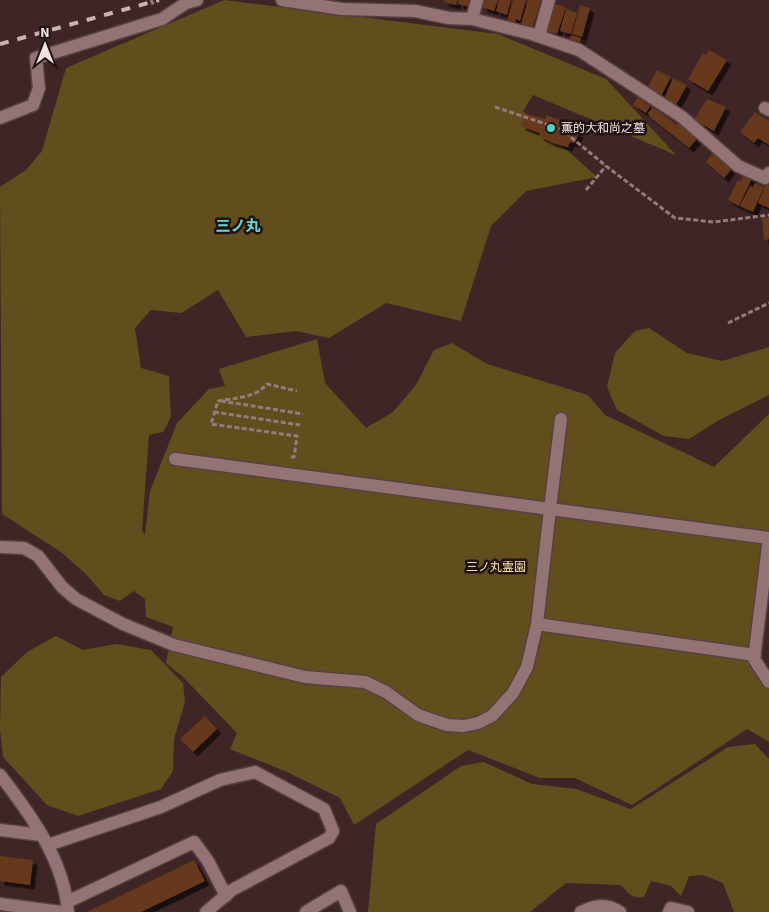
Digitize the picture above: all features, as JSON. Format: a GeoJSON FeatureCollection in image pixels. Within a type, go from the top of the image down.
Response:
{"type":"FeatureCollection","features":[{"type":"Feature","properties":{"kind":"street"},"geometry":{"type":"LineString","coordinates":[[0,118],[33,105],[38,88],[36,58],[162,20],[186,3],[198,0]]}},
{"type":"Feature","properties":{"kind":"street"},"geometry":{"type":"LineString","coordinates":[[282,0],[342,9],[415,11],[449,18],[472,18],[539,36],[579,50],[602,67],[639,87],[682,117],[738,166],[768,177]]}},
{"type":"Feature","properties":{"kind":"street"},"geometry":{"type":"LineString","coordinates":[[472,18],[477,0]]}},
{"type":"Feature","properties":{"kind":"street"},"geometry":{"type":"LineString","coordinates":[[539,36],[549,0]]}},
{"type":"Feature","properties":{"kind":"street"},"geometry":{"type":"LineString","coordinates":[[0,547],[24,548],[38,556],[62,587],[76,599],[123,624],[174,645],[305,677],[365,682],[386,692],[418,715],[447,725],[478,724],[492,716],[500,708],[521,681],[530,655],[536,624],[561,419]]}},
{"type":"Feature","properties":{"kind":"street"},"geometry":{"type":"LineString","coordinates":[[175,459],[769,538],[754,659],[769,682]]}},
{"type":"Feature","properties":{"kind":"street"},"geometry":{"type":"LineString","coordinates":[[536,624],[755,655]]}},
{"type":"Feature","properties":{"kind":"street"},"geometry":{"type":"LineString","coordinates":[[0,830],[45,840],[161,807],[220,780],[255,772],[324,809],[333,831],[329,838],[232,890],[206,912]]}},
{"type":"Feature","properties":{"kind":"street"},"geometry":{"type":"LineString","coordinates":[[0,775],[25,807],[45,840],[65,909]]}},
{"type":"Feature","properties":{"kind":"street"},"geometry":{"type":"LineString","coordinates":[[0,904],[65,909],[194,842],[208,861],[226,896]]}},
{"type":"Feature","properties":{"kind":"street"},"geometry":{"type":"LineString","coordinates":[[306,912],[342,891],[350,912]]}},
{"type":"Feature","properties":{"kind":"street"},"geometry":{"type":"LineString","coordinates":[[581,912],[604,905],[620,912]]}},
{"type":"Feature","properties":{"kind":"street"},"geometry":{"type":"LineString","coordinates":[[669,912],[671,908],[688,912]]}},
{"type":"Feature","properties":{"kind":"path"},"geometry":{"type":"LineString","coordinates":[[495,107],[561,129],[675,218],[714,222],[769,215]]}},
{"type":"Feature","properties":{"kind":"path"},"geometry":{"type":"LineString","coordinates":[[586,190],[606,166]]}},
{"type":"Feature","properties":{"kind":"path"},"geometry":{"type":"LineString","coordinates":[[728,323],[769,303]]}},
{"type":"Feature","properties":{"kind":"path"},"geometry":{"type":"LineString","coordinates":[[218,401],[253,395],[263,390],[267,384],[298,391]]}},
{"type":"Feature","properties":{"kind":"path"},"geometry":{"type":"LineString","coordinates":[[218,401],[211,424],[297,436],[294,457],[285,457]]}},
{"type":"Feature","properties":{"kind":"path"},"geometry":{"type":"LineString","coordinates":[[218,401],[303,414]]}},
{"type":"Feature","properties":{"kind":"path"},"geometry":{"type":"LineString","coordinates":[[214,412],[300,425]]}},
{"type":"Feature","properties":{"kind":"green space","name":"三ノ丸霊園"},"geometry":{"type":"Polygon","coordinates":[[[224,0],[498,34],[606,79],[676,155],[533,95],[523,111],[597,177],[526,191],[491,226],[461,321],[386,303],[329,338],[296,331],[246,337],[218,290],[181,313],[151,310],[135,328],[141,368],[169,376],[171,417],[163,432],[149,435],[142,530],[145,535],[150,491],[177,423],[209,389],[225,386],[219,369],[317,339],[325,383],[366,428],[393,412],[416,385],[434,350],[452,343],[487,364],[588,395],[605,415],[714,467],[769,414],[769,596],[760,665],[769,676],[769,742],[747,729],[632,805],[575,778],[540,778],[468,750],[354,825],[340,798],[285,771],[230,749],[237,733],[183,677],[166,663],[173,627],[146,617],[145,599],[134,591],[120,601],[104,595],[86,574],[61,552],[2,514],[0,187],[26,170],[42,151],[66,68],[224,0]]]}},
{"type":"Feature","properties":{"kind":"green space"},"geometry":{"type":"Polygon","coordinates":[[[649,328],[687,353],[722,361],[769,347],[769,395],[719,420],[689,439],[664,436],[617,410],[607,387],[615,353],[635,331],[649,328]]]}},
{"type":"Feature","properties":{"kind":"green space"},"geometry":{"type":"Polygon","coordinates":[[[56,636],[83,650],[116,644],[151,650],[183,683],[185,702],[174,739],[173,771],[161,789],[78,816],[47,805],[3,757],[0,729],[1,677],[27,652],[56,636]]]}},
{"type":"Feature","properties":{"kind":"green space"},"geometry":{"type":"Polygon","coordinates":[[[755,744],[769,759],[769,912],[734,912],[723,883],[703,875],[689,876],[681,896],[671,886],[651,881],[644,897],[631,895],[621,885],[566,883],[530,912],[368,912],[376,824],[461,766],[484,762],[532,784],[576,789],[631,809],[728,747],[755,744]]]}},
{"type":"Feature","properties":{"kind":"building"},"geometry":{"type":"Polygon","coordinates":[[[444,0],[457,0],[456,5],[444,2],[444,0]]]}},
{"type":"Feature","properties":{"kind":"building"},"geometry":{"type":"Polygon","coordinates":[[[459,0],[471,0],[469,7],[459,4],[459,0]]]}},
{"type":"Feature","properties":{"kind":"building"},"geometry":{"type":"Polygon","coordinates":[[[484,0],[498,0],[494,11],[482,7],[484,0]]]}},
{"type":"Feature","properties":{"kind":"building"},"geometry":{"type":"Polygon","coordinates":[[[499,0],[511,0],[507,15],[496,11],[499,0]]]}},
{"type":"Feature","properties":{"kind":"building"},"geometry":{"type":"Polygon","coordinates":[[[513,0],[526,0],[520,21],[516,19],[515,23],[507,21],[513,0]]]}},
{"type":"Feature","properties":{"kind":"building"},"geometry":{"type":"Polygon","coordinates":[[[528,0],[541,0],[533,27],[521,24],[528,0]]]}},
{"type":"Feature","properties":{"kind":"building"},"geometry":{"type":"Polygon","coordinates":[[[554,4],[566,7],[557,34],[546,31],[554,4]]]}},
{"type":"Feature","properties":{"kind":"building"},"geometry":{"type":"Polygon","coordinates":[[[580,5],[590,8],[582,37],[572,34],[580,5]]]}},
{"type":"Feature","properties":{"kind":"building"},"geometry":{"type":"Polygon","coordinates":[[[566,9],[577,13],[571,34],[560,31],[566,9]]]}},
{"type":"Feature","properties":{"kind":"building"},"geometry":{"type":"Polygon","coordinates":[[[571,35],[581,38],[580,43],[569,40],[571,35]]]}},
{"type":"Feature","properties":{"kind":"building"},"geometry":{"type":"Polygon","coordinates":[[[709,50],[727,60],[708,91],[688,79],[703,53],[706,55],[709,50]]]}},
{"type":"Feature","properties":{"kind":"building"},"geometry":{"type":"Polygon","coordinates":[[[657,70],[671,77],[660,98],[647,88],[657,70]]]}},
{"type":"Feature","properties":{"kind":"building"},"geometry":{"type":"Polygon","coordinates":[[[673,78],[687,85],[676,105],[664,99],[673,78]]]}},
{"type":"Feature","properties":{"kind":"building"},"geometry":{"type":"Polygon","coordinates":[[[638,97],[650,106],[646,113],[633,105],[638,97]]]}},
{"type":"Feature","properties":{"kind":"building"},"geometry":{"type":"Polygon","coordinates":[[[707,99],[726,107],[714,131],[694,120],[707,99]]]}},
{"type":"Feature","properties":{"kind":"building"},"geometry":{"type":"Polygon","coordinates":[[[653,107],[677,125],[678,122],[694,136],[696,140],[689,148],[650,117],[648,113],[653,107]]]}},
{"type":"Feature","properties":{"kind":"building"},"geometry":{"type":"Polygon","coordinates":[[[755,112],[769,121],[769,145],[758,138],[754,143],[740,132],[755,112]]]}},
{"type":"Feature","properties":{"kind":"building","name":"薫的大和尚之墓"},"geometry":{"type":"Polygon","coordinates":[[[524,113],[545,119],[546,115],[577,126],[574,131],[579,133],[575,143],[570,142],[568,147],[553,143],[539,136],[540,133],[521,126],[524,113]]]}},
{"type":"Feature","properties":{"kind":"building"},"geometry":{"type":"Polygon","coordinates":[[[713,153],[732,168],[724,178],[706,162],[713,153]]]}},
{"type":"Feature","properties":{"kind":"building"},"geometry":{"type":"Polygon","coordinates":[[[744,175],[752,178],[739,206],[728,200],[738,180],[741,181],[744,175]]]}},
{"type":"Feature","properties":{"kind":"building"},"geometry":{"type":"Polygon","coordinates":[[[755,183],[764,187],[753,212],[740,206],[750,186],[753,187],[755,183]]]}},
{"type":"Feature","properties":{"kind":"building"},"geometry":{"type":"Polygon","coordinates":[[[766,184],[769,186],[769,208],[758,203],[766,184]]]}},
{"type":"Feature","properties":{"kind":"building"},"geometry":{"type":"Polygon","coordinates":[[[769,217],[769,239],[764,240],[762,218],[769,217]]]}},
{"type":"Feature","properties":{"kind":"building"},"geometry":{"type":"Polygon","coordinates":[[[205,716],[217,729],[193,752],[180,739],[205,716]]]}},
{"type":"Feature","properties":{"kind":"building"},"geometry":{"type":"Polygon","coordinates":[[[0,856],[33,860],[30,885],[0,881],[0,856]]]}},
{"type":"Feature","properties":{"kind":"building"},"geometry":{"type":"Polygon","coordinates":[[[194,860],[205,881],[141,912],[87,912],[194,860]]]}},
{"type":"Feature","properties":{"kind":"railway"},"geometry":{"type":"LineString","coordinates":[[0,44],[159,0]]}},
{"type":"Feature","properties":{"kind":"place","name":"薫的大和尚之墓"},"geometry":{"type":"Point","coordinates":[551,128]}},
{"type":"Feature","properties":{"kind":"district","name":"三ノ丸"},"geometry":{"type":"Point","coordinates":[238,226]}}]}
